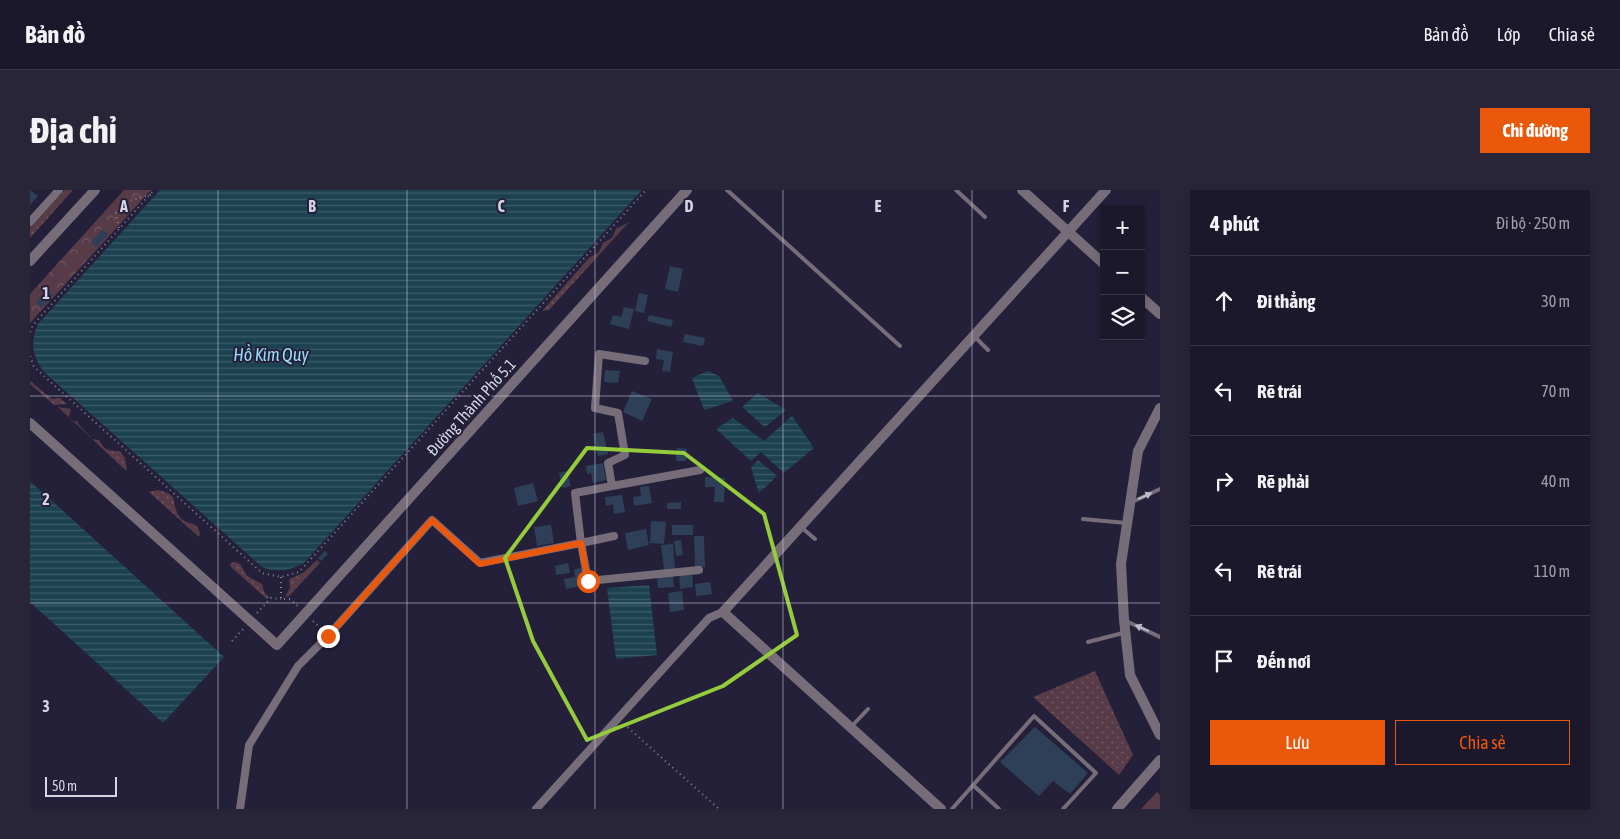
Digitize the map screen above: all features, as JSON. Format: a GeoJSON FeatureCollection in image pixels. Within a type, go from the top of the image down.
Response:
{"type":"FeatureCollection","features":[{"type":"Feature","properties":{"kind":"street"},"geometry":{"type":"LineString","coordinates":[[30,222],[59,190]]}},
{"type":"Feature","properties":{"kind":"street"},"geometry":{"type":"LineString","coordinates":[[30,261],[95,190]]}},
{"type":"Feature","properties":{"kind":"street","name":"Đường Thành Phố 5.1"},"geometry":{"type":"LineString","coordinates":[[30,423],[277,645],[687,190]]}},
{"type":"Feature","properties":{"kind":"street"},"geometry":{"type":"LineString","coordinates":[[1022,190],[1100,260]]}},
{"type":"Feature","properties":{"kind":"street"},"geometry":{"type":"LineString","coordinates":[[536,809],[709,618],[723,612],[1106,190]]}},
{"type":"Feature","properties":{"kind":"street"},"geometry":{"type":"LineString","coordinates":[[1145,301],[1160,314]]}},
{"type":"Feature","properties":{"kind":"street"},"geometry":{"type":"LineString","coordinates":[[612,486],[608,463],[625,455],[618,413],[595,408],[599,354],[645,361]]}},
{"type":"Feature","properties":{"kind":"street"},"geometry":{"type":"LineString","coordinates":[[1159,729],[1130,676],[1124,620],[1122,564],[1138,451],[1160,408]]}},
{"type":"Feature","properties":{"kind":"street"},"geometry":{"type":"LineString","coordinates":[[699,570],[588,581],[575,494],[700,470]]}},
{"type":"Feature","properties":{"kind":"street"},"geometry":{"type":"LineString","coordinates":[[240,809],[249,745],[298,666],[328,636],[432,520],[480,564],[614,536]]}},
{"type":"Feature","properties":{"kind":"street"},"geometry":{"type":"LineString","coordinates":[[723,612],[941,809]]}},
{"type":"Feature","properties":{"kind":"street"},"geometry":{"type":"LineString","coordinates":[[1117,809],[1160,760]]}},
{"type":"Feature","properties":{"kind":"lane"},"geometry":{"type":"LineString","coordinates":[[727,190],[900,346]]}},
{"type":"Feature","properties":{"kind":"lane"},"geometry":{"type":"LineString","coordinates":[[956,190],[985,217]]}},
{"type":"Feature","properties":{"kind":"lane"},"geometry":{"type":"LineString","coordinates":[[974,336],[988,350]]}},
{"type":"Feature","properties":{"kind":"lane"},"geometry":{"type":"LineString","coordinates":[[1130,503],[1160,489]]}},
{"type":"Feature","properties":{"kind":"lane"},"geometry":{"type":"LineString","coordinates":[[1083,519],[1128,523]]}},
{"type":"Feature","properties":{"kind":"lane"},"geometry":{"type":"LineString","coordinates":[[801,527],[815,539]]}},
{"type":"Feature","properties":{"kind":"lane"},"geometry":{"type":"LineString","coordinates":[[1124,620],[1160,637]]}},
{"type":"Feature","properties":{"kind":"lane"},"geometry":{"type":"LineString","coordinates":[[1088,642],[1126,633]]}},
{"type":"Feature","properties":{"kind":"lane"},"geometry":{"type":"LineString","coordinates":[[851,727],[868,709]]}},
{"type":"Feature","properties":{"kind":"lane"},"geometry":{"type":"LineString","coordinates":[[952,809],[1034,716],[1096,773],[1063,809]]}},
{"type":"Feature","properties":{"kind":"lane"},"geometry":{"type":"LineString","coordinates":[[974,786],[999,809]]}},
{"type":"Feature","properties":{"kind":"path"},"geometry":{"type":"LineString","coordinates":[[150,190],[150,195]]}},
{"type":"Feature","properties":{"kind":"path"},"geometry":{"type":"LineString","coordinates":[[30,332],[33,325],[154,190]]}},
{"type":"Feature","properties":{"kind":"path"},"geometry":{"type":"LineString","coordinates":[[30,356],[34,367],[262,573],[280,577],[299,572],[646,190]]}},
{"type":"Feature","properties":{"kind":"path"},"geometry":{"type":"LineString","coordinates":[[119,229],[116,213],[126,202],[150,195]]}},
{"type":"Feature","properties":{"kind":"path"},"geometry":{"type":"LineString","coordinates":[[618,719],[719,809]]}},
{"type":"Feature","properties":{"kind":"highlighted area"},"geometry":{"type":"Polygon","coordinates":[[[587,448],[684,453],[764,514],[797,635],[723,686],[587,740],[533,641],[505,558],[587,448]]]}},
{"type":"Feature","properties":{"kind":"green space"},"geometry":{"type":"Polygon","coordinates":[[[65,190],[73,190],[30,238],[30,228],[65,190]]]}},
{"type":"Feature","properties":{"kind":"green space"},"geometry":{"type":"Polygon","coordinates":[[[124,190],[151,190],[30,323],[30,294],[124,190]]]}},
{"type":"Feature","properties":{"kind":"green space"},"geometry":{"type":"Polygon","coordinates":[[[629,222],[549,310],[542,311],[589,258],[599,252],[603,243],[612,238],[616,229],[629,222]]]}},
{"type":"Feature","properties":{"kind":"green space"},"geometry":{"type":"Polygon","coordinates":[[[30,381],[52,399],[60,398],[67,404],[54,405],[30,384],[30,381]]]}},
{"type":"Feature","properties":{"kind":"green space"},"geometry":{"type":"Polygon","coordinates":[[[58,407],[71,409],[70,418],[58,407]]]}},
{"type":"Feature","properties":{"kind":"green space"},"geometry":{"type":"Polygon","coordinates":[[[77,421],[92,439],[74,422],[77,421]]]}},
{"type":"Feature","properties":{"kind":"green space"},"geometry":{"type":"Polygon","coordinates":[[[92,439],[99,440],[107,449],[120,451],[125,458],[127,470],[124,469],[92,439]]]}},
{"type":"Feature","properties":{"kind":"green space"},"geometry":{"type":"Polygon","coordinates":[[[158,490],[170,494],[180,518],[197,526],[200,533],[199,537],[149,492],[158,490]]]}},
{"type":"Feature","properties":{"kind":"green space"},"geometry":{"type":"Polygon","coordinates":[[[317,560],[320,563],[289,596],[285,597],[290,588],[289,579],[303,573],[317,560]]]}},
{"type":"Feature","properties":{"kind":"green space"},"geometry":{"type":"Polygon","coordinates":[[[231,563],[240,564],[247,576],[262,584],[264,592],[269,597],[267,599],[230,566],[231,563]]]}},
{"type":"Feature","properties":{"kind":"green space"},"geometry":{"type":"Polygon","coordinates":[[[1095,671],[1133,755],[1119,775],[1033,697],[1095,671]]]}},
{"type":"Feature","properties":{"kind":"green space"},"geometry":{"type":"Polygon","coordinates":[[[1157,792],[1160,795],[1160,809],[1141,809],[1157,792]]]}},
{"type":"Feature","properties":{"kind":"water","name":"Hồ Kim Quy"},"geometry":{"type":"Polygon","coordinates":[[[160,190],[642,190],[304,563],[293,568],[278,570],[262,567],[43,371],[34,354],[33,343],[38,324],[160,190]]]}},
{"type":"Feature","properties":{"kind":"water"},"geometry":{"type":"Polygon","coordinates":[[[708,371],[719,376],[733,401],[704,410],[692,378],[708,371]]]}},
{"type":"Feature","properties":{"kind":"water"},"geometry":{"type":"Polygon","coordinates":[[[758,393],[786,410],[765,427],[742,407],[758,393]]]}},
{"type":"Feature","properties":{"kind":"water"},"geometry":{"type":"Polygon","coordinates":[[[792,416],[814,448],[784,473],[761,452],[751,461],[716,429],[733,418],[764,441],[792,416]]]}},
{"type":"Feature","properties":{"kind":"water"},"geometry":{"type":"Polygon","coordinates":[[[758,460],[777,476],[759,493],[751,468],[758,460]]]}},
{"type":"Feature","properties":{"kind":"water"},"geometry":{"type":"Polygon","coordinates":[[[30,481],[224,657],[163,723],[30,602],[30,481]]]}},
{"type":"Feature","properties":{"kind":"water"},"geometry":{"type":"Polygon","coordinates":[[[649,585],[657,655],[616,659],[607,588],[649,585]]]}},
{"type":"Feature","properties":{"kind":"building"},"geometry":{"type":"Polygon","coordinates":[[[30,190],[38,196],[30,205],[30,190]]]}},
{"type":"Feature","properties":{"kind":"building"},"geometry":{"type":"Polygon","coordinates":[[[103,229],[108,234],[97,247],[91,242],[103,229]]]}},
{"type":"Feature","properties":{"kind":"building"},"geometry":{"type":"Polygon","coordinates":[[[670,266],[683,269],[678,292],[665,289],[670,266]]]}},
{"type":"Feature","properties":{"kind":"building"},"geometry":{"type":"Polygon","coordinates":[[[47,290],[53,295],[41,308],[36,302],[47,290]]]}},
{"type":"Feature","properties":{"kind":"building"},"geometry":{"type":"Polygon","coordinates":[[[639,293],[648,295],[644,313],[635,311],[639,293]]]}},
{"type":"Feature","properties":{"kind":"building"},"geometry":{"type":"Polygon","coordinates":[[[624,307],[634,309],[629,329],[610,324],[613,315],[621,317],[624,307]]]}},
{"type":"Feature","properties":{"kind":"building"},"geometry":{"type":"Polygon","coordinates":[[[649,315],[673,320],[671,327],[647,321],[649,315]]]}},
{"type":"Feature","properties":{"kind":"building"},"geometry":{"type":"Polygon","coordinates":[[[685,334],[705,338],[703,346],[683,342],[685,334]]]}},
{"type":"Feature","properties":{"kind":"building"},"geometry":{"type":"Polygon","coordinates":[[[657,349],[673,352],[670,372],[662,371],[664,360],[656,359],[657,349]]]}},
{"type":"Feature","properties":{"kind":"building"},"geometry":{"type":"Polygon","coordinates":[[[605,370],[620,371],[618,383],[604,382],[605,370]]]}},
{"type":"Feature","properties":{"kind":"building"},"geometry":{"type":"Polygon","coordinates":[[[632,391],[652,399],[642,421],[623,412],[632,391]]]}},
{"type":"Feature","properties":{"kind":"building"},"geometry":{"type":"Polygon","coordinates":[[[603,432],[608,454],[598,456],[593,434],[603,432]]]}},
{"type":"Feature","properties":{"kind":"building"},"geometry":{"type":"Polygon","coordinates":[[[677,448],[687,449],[686,461],[676,461],[677,448]]]}},
{"type":"Feature","properties":{"kind":"building"},"geometry":{"type":"Polygon","coordinates":[[[603,463],[606,480],[593,483],[591,473],[587,474],[586,466],[603,463]]]}},
{"type":"Feature","properties":{"kind":"building"},"geometry":{"type":"Polygon","coordinates":[[[567,471],[571,486],[562,488],[559,473],[567,471]]]}},
{"type":"Feature","properties":{"kind":"building"},"geometry":{"type":"Polygon","coordinates":[[[705,477],[725,478],[724,502],[714,502],[715,487],[705,487],[705,477]]]}},
{"type":"Feature","properties":{"kind":"building"},"geometry":{"type":"Polygon","coordinates":[[[533,483],[538,501],[518,506],[514,488],[533,483]]]}},
{"type":"Feature","properties":{"kind":"building"},"geometry":{"type":"Polygon","coordinates":[[[649,486],[652,503],[634,506],[633,497],[641,496],[640,487],[649,486]]]}},
{"type":"Feature","properties":{"kind":"building"},"geometry":{"type":"Polygon","coordinates":[[[622,495],[625,512],[614,514],[613,504],[606,506],[605,497],[622,495]]]}},
{"type":"Feature","properties":{"kind":"building"},"geometry":{"type":"Polygon","coordinates":[[[681,502],[681,509],[667,509],[667,503],[681,502]]]}},
{"type":"Feature","properties":{"kind":"building"},"geometry":{"type":"Polygon","coordinates":[[[651,521],[666,522],[664,544],[650,543],[651,521]]]}},
{"type":"Feature","properties":{"kind":"building"},"geometry":{"type":"Polygon","coordinates":[[[551,525],[554,543],[537,546],[534,527],[551,525]]]}},
{"type":"Feature","properties":{"kind":"building"},"geometry":{"type":"Polygon","coordinates":[[[672,525],[693,525],[693,535],[672,535],[672,525]]]}},
{"type":"Feature","properties":{"kind":"building"},"geometry":{"type":"Polygon","coordinates":[[[646,529],[649,545],[628,550],[625,533],[646,529]]]}},
{"type":"Feature","properties":{"kind":"building"},"geometry":{"type":"Polygon","coordinates":[[[694,536],[704,536],[705,567],[695,567],[694,536]]]}},
{"type":"Feature","properties":{"kind":"building"},"geometry":{"type":"Polygon","coordinates":[[[681,540],[683,555],[676,556],[674,541],[681,540]]]}},
{"type":"Feature","properties":{"kind":"building"},"geometry":{"type":"Polygon","coordinates":[[[673,544],[675,569],[664,570],[661,545],[673,544]]]}},
{"type":"Feature","properties":{"kind":"building"},"geometry":{"type":"Polygon","coordinates":[[[325,551],[328,554],[321,561],[318,558],[325,551]]]}},
{"type":"Feature","properties":{"kind":"building"},"geometry":{"type":"Polygon","coordinates":[[[568,563],[570,573],[556,575],[555,566],[568,563]]]}},
{"type":"Feature","properties":{"kind":"building"},"geometry":{"type":"Polygon","coordinates":[[[582,568],[585,585],[566,589],[564,579],[575,577],[574,569],[582,568]]]}},
{"type":"Feature","properties":{"kind":"building"},"geometry":{"type":"Polygon","coordinates":[[[692,574],[693,587],[680,589],[679,575],[692,574]]]}},
{"type":"Feature","properties":{"kind":"building"},"geometry":{"type":"Polygon","coordinates":[[[673,576],[674,587],[658,588],[657,577],[673,576]]]}},
{"type":"Feature","properties":{"kind":"building"},"geometry":{"type":"Polygon","coordinates":[[[710,582],[712,594],[696,596],[695,584],[710,582]]]}},
{"type":"Feature","properties":{"kind":"building"},"geometry":{"type":"Polygon","coordinates":[[[682,591],[684,610],[670,612],[668,593],[682,591]]]}},
{"type":"Feature","properties":{"kind":"building"},"geometry":{"type":"Polygon","coordinates":[[[1035,727],[1088,773],[1070,794],[1053,781],[1039,796],[1000,762],[1035,727]]]}},
{"type":"Feature","properties":{"kind":"route"},"geometry":{"type":"LineString","coordinates":[[328,636],[432,520],[480,564],[581,543],[588,581]]}}]}
